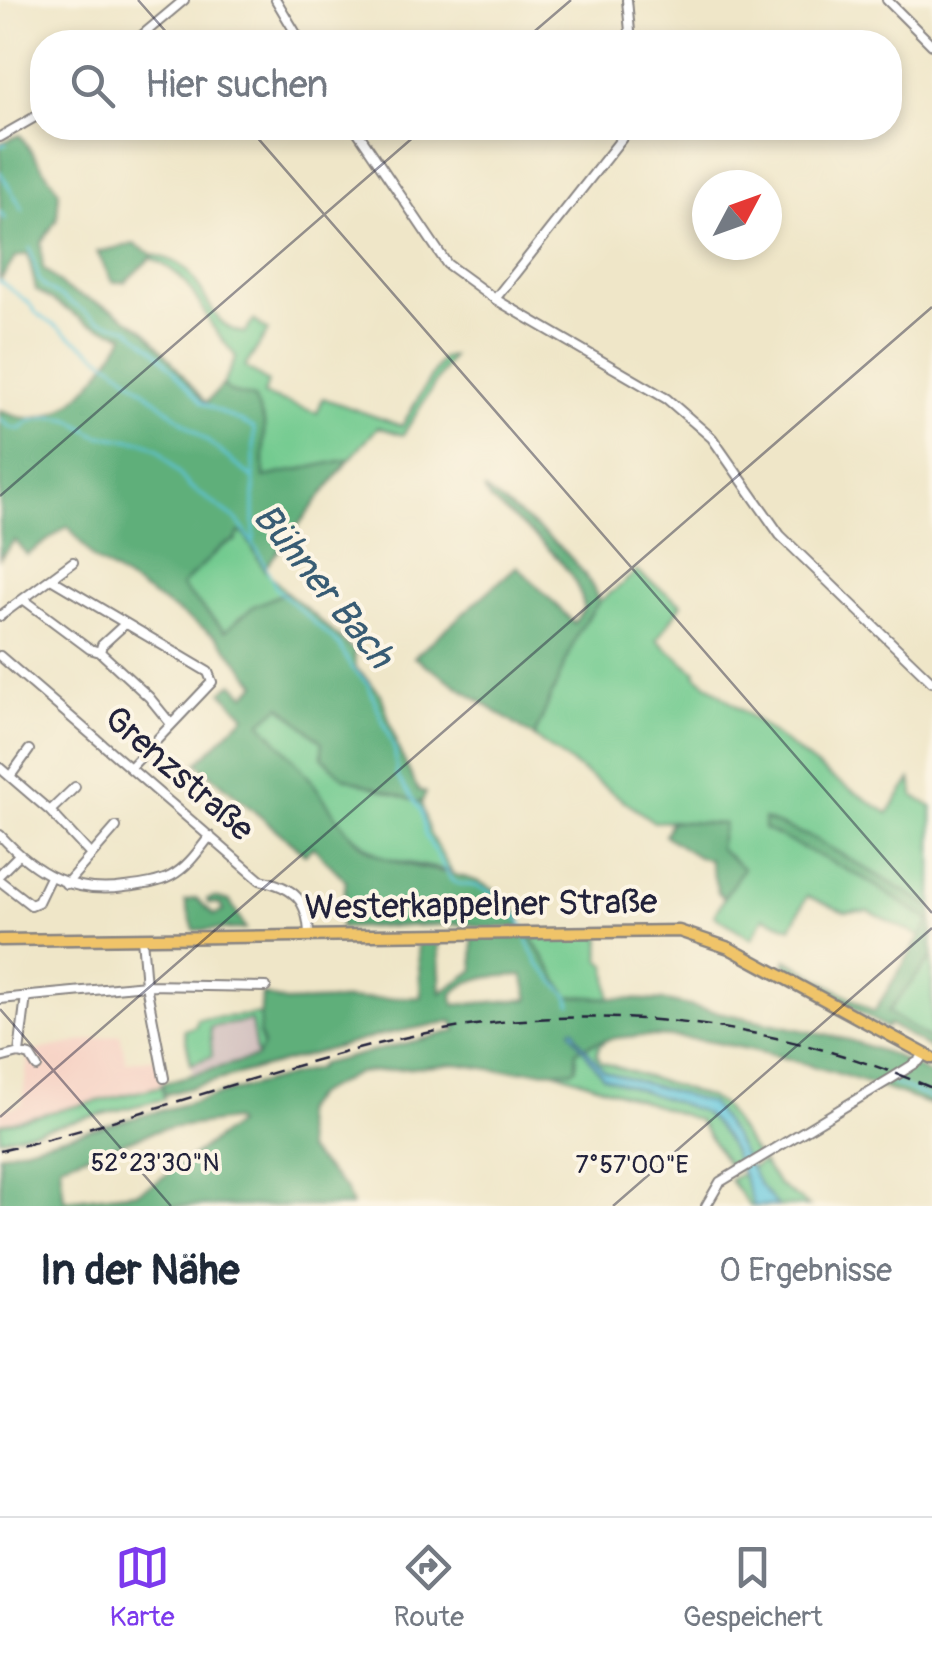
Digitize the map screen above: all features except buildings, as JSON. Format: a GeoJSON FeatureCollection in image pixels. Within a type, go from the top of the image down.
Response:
{"type":"FeatureCollection","features":[{"type":"Feature","properties":{"kind":"main road","name":"Westerkappelner Straße"},"geometry":{"type":"LineString","coordinates":[[0,940],[668,930],[704,937],[744,955],[928,1056]]}},
{"type":"Feature","properties":{"kind":"street"},"geometry":{"type":"LineString","coordinates":[[148,30],[184,0]]}},
{"type":"Feature","properties":{"kind":"street"},"geometry":{"type":"LineString","coordinates":[[276,0],[294,30]]}},
{"type":"Feature","properties":{"kind":"street"},"geometry":{"type":"LineString","coordinates":[[627,0],[630,30]]}},
{"type":"Feature","properties":{"kind":"street"},"geometry":{"type":"LineString","coordinates":[[887,0],[932,45]]}},
{"type":"Feature","properties":{"kind":"street"},"geometry":{"type":"LineString","coordinates":[[0,137],[30,120]]}},
{"type":"Feature","properties":{"kind":"street"},"geometry":{"type":"LineString","coordinates":[[364,140],[447,264],[495,299],[690,416],[712,438],[780,535],[932,682]]}},
{"type":"Feature","properties":{"kind":"street"},"geometry":{"type":"LineString","coordinates":[[495,299],[621,140]]}},
{"type":"Feature","properties":{"kind":"street"},"geometry":{"type":"LineString","coordinates":[[0,616],[73,562]]}},
{"type":"Feature","properties":{"kind":"street"},"geometry":{"type":"LineString","coordinates":[[51,578],[208,672],[212,682],[130,768]]}},
{"type":"Feature","properties":{"kind":"street"},"geometry":{"type":"LineString","coordinates":[[23,599],[90,649],[100,652],[150,697],[150,702],[171,724]]}},
{"type":"Feature","properties":{"kind":"street"},"geometry":{"type":"LineString","coordinates":[[100,652],[102,645],[125,624]]}},
{"type":"Feature","properties":{"kind":"street","name":"Grenzstraße"},"geometry":{"type":"LineString","coordinates":[[0,656],[260,880],[287,888],[300,899],[308,912],[308,935]]}},
{"type":"Feature","properties":{"kind":"street"},"geometry":{"type":"LineString","coordinates":[[11,775],[29,750]]}},
{"type":"Feature","properties":{"kind":"street"},"geometry":{"type":"LineString","coordinates":[[0,768],[50,811],[91,854]]}},
{"type":"Feature","properties":{"kind":"street"},"geometry":{"type":"LineString","coordinates":[[50,811],[74,786]]}},
{"type":"Feature","properties":{"kind":"street"},"geometry":{"type":"LineString","coordinates":[[66,884],[116,827]]}},
{"type":"Feature","properties":{"kind":"street"},"geometry":{"type":"LineString","coordinates":[[0,835],[19,855],[50,877],[90,890],[147,884],[172,876],[210,836]]}},
{"type":"Feature","properties":{"kind":"street"},"geometry":{"type":"LineString","coordinates":[[19,855],[0,877],[31,905],[38,902],[50,877]]}},
{"type":"Feature","properties":{"kind":"street"},"geometry":{"type":"LineString","coordinates":[[142,938],[146,986],[164,1078]]}},
{"type":"Feature","properties":{"kind":"street"},"geometry":{"type":"LineString","coordinates":[[0,999],[146,986],[266,987]]}},
{"type":"Feature","properties":{"kind":"street"},"geometry":{"type":"LineString","coordinates":[[19,1053],[26,996]]}},
{"type":"Feature","properties":{"kind":"street"},"geometry":{"type":"LineString","coordinates":[[0,1058],[19,1053],[34,1058],[37,1068]]}},
{"type":"Feature","properties":{"kind":"street"},"geometry":{"type":"LineString","coordinates":[[706,1206],[720,1182],[928,1056]]}},
{"type":"Feature","properties":{"kind":"shaded area"},"geometry":{"type":"Polygon","coordinates":[[[252,1021],[257,1057],[193,1075],[191,1064],[212,1056],[209,1027],[252,1021]]]}},
{"type":"Feature","properties":{"kind":"shaded area"},"geometry":{"type":"Polygon","coordinates":[[[120,1034],[126,1062],[157,1058],[162,1086],[0,1124],[0,1110],[22,1105],[28,1055],[120,1034]]]}},
{"type":"Feature","properties":{"kind":"green space"},"geometry":{"type":"Polygon","coordinates":[[[20,135],[59,191],[57,219],[41,243],[43,268],[67,290],[114,310],[146,331],[206,403],[223,385],[230,392],[254,398],[264,422],[264,477],[350,459],[264,569],[245,535],[239,532],[236,540],[222,546],[181,586],[225,631],[254,606],[286,592],[295,599],[354,651],[356,668],[381,694],[398,748],[418,790],[426,793],[421,803],[343,777],[322,757],[322,742],[281,706],[261,723],[302,768],[341,822],[371,852],[477,881],[493,889],[521,917],[519,927],[468,924],[340,928],[346,881],[313,847],[305,854],[197,763],[245,716],[222,692],[233,683],[245,695],[257,684],[217,637],[94,559],[68,526],[27,555],[15,540],[0,558],[0,410],[21,417],[40,417],[58,411],[89,385],[125,335],[88,323],[36,290],[28,254],[16,257],[0,280],[0,143],[20,135]]]}},
{"type":"Feature","properties":{"kind":"green space"},"geometry":{"type":"Polygon","coordinates":[[[134,244],[154,255],[125,282],[112,282],[97,252],[134,244]]]}},
{"type":"Feature","properties":{"kind":"green space"},"geometry":{"type":"Polygon","coordinates":[[[154,255],[186,270],[226,325],[245,333],[254,320],[268,331],[245,367],[268,382],[264,395],[317,413],[323,398],[402,426],[442,358],[452,356],[403,435],[378,427],[350,459],[264,477],[264,422],[254,399],[230,392],[223,385],[236,357],[185,282],[150,258],[154,255]]]}},
{"type":"Feature","properties":{"kind":"green space"},"geometry":{"type":"Polygon","coordinates":[[[484,489],[566,553],[591,584],[599,602],[579,631],[534,737],[414,657],[517,566],[574,623],[584,608],[571,575],[532,534],[489,499],[484,489]]]}},
{"type":"Feature","properties":{"kind":"green space"},"geometry":{"type":"Polygon","coordinates":[[[239,532],[245,534],[264,569],[286,592],[254,606],[225,631],[180,585],[223,546],[236,540],[239,532]]]}},
{"type":"Feature","properties":{"kind":"green space"},"geometry":{"type":"Polygon","coordinates":[[[636,571],[682,604],[657,640],[695,675],[831,777],[888,813],[911,779],[914,796],[932,807],[932,907],[813,838],[764,828],[863,878],[930,921],[921,937],[868,911],[845,912],[807,896],[791,928],[764,917],[752,939],[714,915],[742,868],[672,821],[654,822],[534,737],[581,626],[600,601],[636,571]]]}},
{"type":"Feature","properties":{"kind":"green space"},"geometry":{"type":"Polygon","coordinates":[[[280,706],[323,742],[343,777],[421,803],[429,833],[451,871],[382,858],[346,830],[309,777],[261,723],[280,706]]]}},
{"type":"Feature","properties":{"kind":"green space"},"geometry":{"type":"Polygon","coordinates":[[[764,819],[813,838],[932,907],[932,957],[888,1012],[932,1041],[932,1050],[889,1024],[886,1028],[784,965],[787,959],[874,1012],[930,921],[863,878],[764,829],[764,819]]]}},
{"type":"Feature","properties":{"kind":"green space"},"geometry":{"type":"Polygon","coordinates":[[[671,821],[724,824],[719,848],[743,868],[724,898],[718,892],[709,859],[698,857],[665,836],[671,821]]]}},
{"type":"Feature","properties":{"kind":"green space"},"geometry":{"type":"Polygon","coordinates":[[[196,898],[214,915],[223,911],[220,904],[208,903],[207,899],[230,901],[246,929],[194,930],[185,901],[196,898]]]}},
{"type":"Feature","properties":{"kind":"green space"},"geometry":{"type":"Polygon","coordinates":[[[472,936],[531,937],[568,996],[666,1001],[849,1040],[893,1055],[932,1075],[932,1105],[753,1050],[653,1036],[611,1039],[576,1051],[576,1068],[571,1071],[496,1070],[456,1064],[358,1073],[315,1095],[301,1112],[306,1150],[345,1188],[352,1206],[0,1206],[0,1154],[318,1068],[321,1064],[456,1031],[453,1021],[381,1035],[164,1095],[162,1083],[257,1057],[263,1045],[259,1034],[262,994],[285,1002],[421,997],[417,937],[438,937],[441,993],[474,970],[472,936]],[[523,975],[467,983],[453,994],[454,1005],[529,999],[523,975]],[[232,1120],[162,1129],[60,1164],[64,1200],[137,1192],[236,1124],[232,1120]]]}},
{"type":"Feature","properties":{"kind":"green space"},"geometry":{"type":"Polygon","coordinates":[[[601,936],[600,960],[607,966],[610,998],[568,996],[531,937],[601,936]]]}},
{"type":"Feature","properties":{"kind":"green space"},"geometry":{"type":"Polygon","coordinates":[[[932,957],[932,1041],[887,1012],[932,957]]]}},
{"type":"Feature","properties":{"kind":"green space"},"geometry":{"type":"Polygon","coordinates":[[[263,1014],[259,1034],[264,1045],[257,1057],[251,1021],[210,1027],[212,1056],[191,1064],[184,1030],[196,1026],[197,1019],[263,1014]]]}},
{"type":"Feature","properties":{"kind":"green space"},"geometry":{"type":"Polygon","coordinates":[[[608,1038],[599,1046],[601,1062],[722,1105],[757,1156],[732,1171],[698,1120],[552,1070],[571,1071],[577,1061],[575,1051],[608,1038]]]}},
{"type":"Feature","properties":{"kind":"green space"},"geometry":{"type":"Polygon","coordinates":[[[162,1086],[164,1099],[0,1139],[0,1124],[162,1086]]]}},
{"type":"Feature","properties":{"kind":"green space"},"geometry":{"type":"Polygon","coordinates":[[[762,1162],[779,1185],[809,1206],[749,1206],[730,1180],[762,1162]]]}},
{"type":"Feature","properties":{"kind":"water"},"geometry":{"type":"Polygon","coordinates":[[[571,1029],[575,1029],[604,1071],[710,1103],[759,1184],[777,1206],[754,1206],[734,1154],[710,1119],[700,1111],[603,1077],[571,1029]]]}},
{"type":"Feature","properties":{"kind":"waterway"},"geometry":{"type":"LineString","coordinates":[[0,146],[6,144]]}},
{"type":"Feature","properties":{"kind":"waterway"},"geometry":{"type":"LineString","coordinates":[[0,172],[23,210]]}},
{"type":"Feature","properties":{"kind":"waterway"},"geometry":{"type":"LineString","coordinates":[[0,212],[5,220]]}},
{"type":"Feature","properties":{"kind":"waterway"},"geometry":{"type":"LineString","coordinates":[[30,248],[39,280],[45,287],[98,320],[128,328],[155,350],[202,403],[254,428],[254,476]]}},
{"type":"Feature","properties":{"kind":"waterway"},"geometry":{"type":"LineString","coordinates":[[0,281],[36,313],[114,366],[254,479],[254,540]]}},
{"type":"Feature","properties":{"kind":"waterway","name":"Bühner Bach"},"geometry":{"type":"LineString","coordinates":[[0,419],[11,428],[21,429],[30,421],[52,417],[71,420],[98,436],[145,442],[159,450],[189,486],[237,520],[276,588],[340,646],[351,667],[368,684],[395,751],[397,776],[421,811],[425,835],[452,881],[476,886],[498,898],[512,910],[525,931]]}},
{"type":"Feature","properties":{"kind":"waterway","name":"Bühner Bach"},"geometry":{"type":"LineString","coordinates":[[527,939],[538,964],[571,1004]]}},
{"type":"Feature","properties":{"kind":"waterway"},"geometry":{"type":"LineString","coordinates":[[892,1083],[932,1099]]}},
{"type":"Feature","properties":{"kind":"railway"},"geometry":{"type":"LineString","coordinates":[[0,1151],[352,1050],[470,1026],[537,1019],[671,1021],[738,1030],[868,1064],[932,1088]]}}]}
